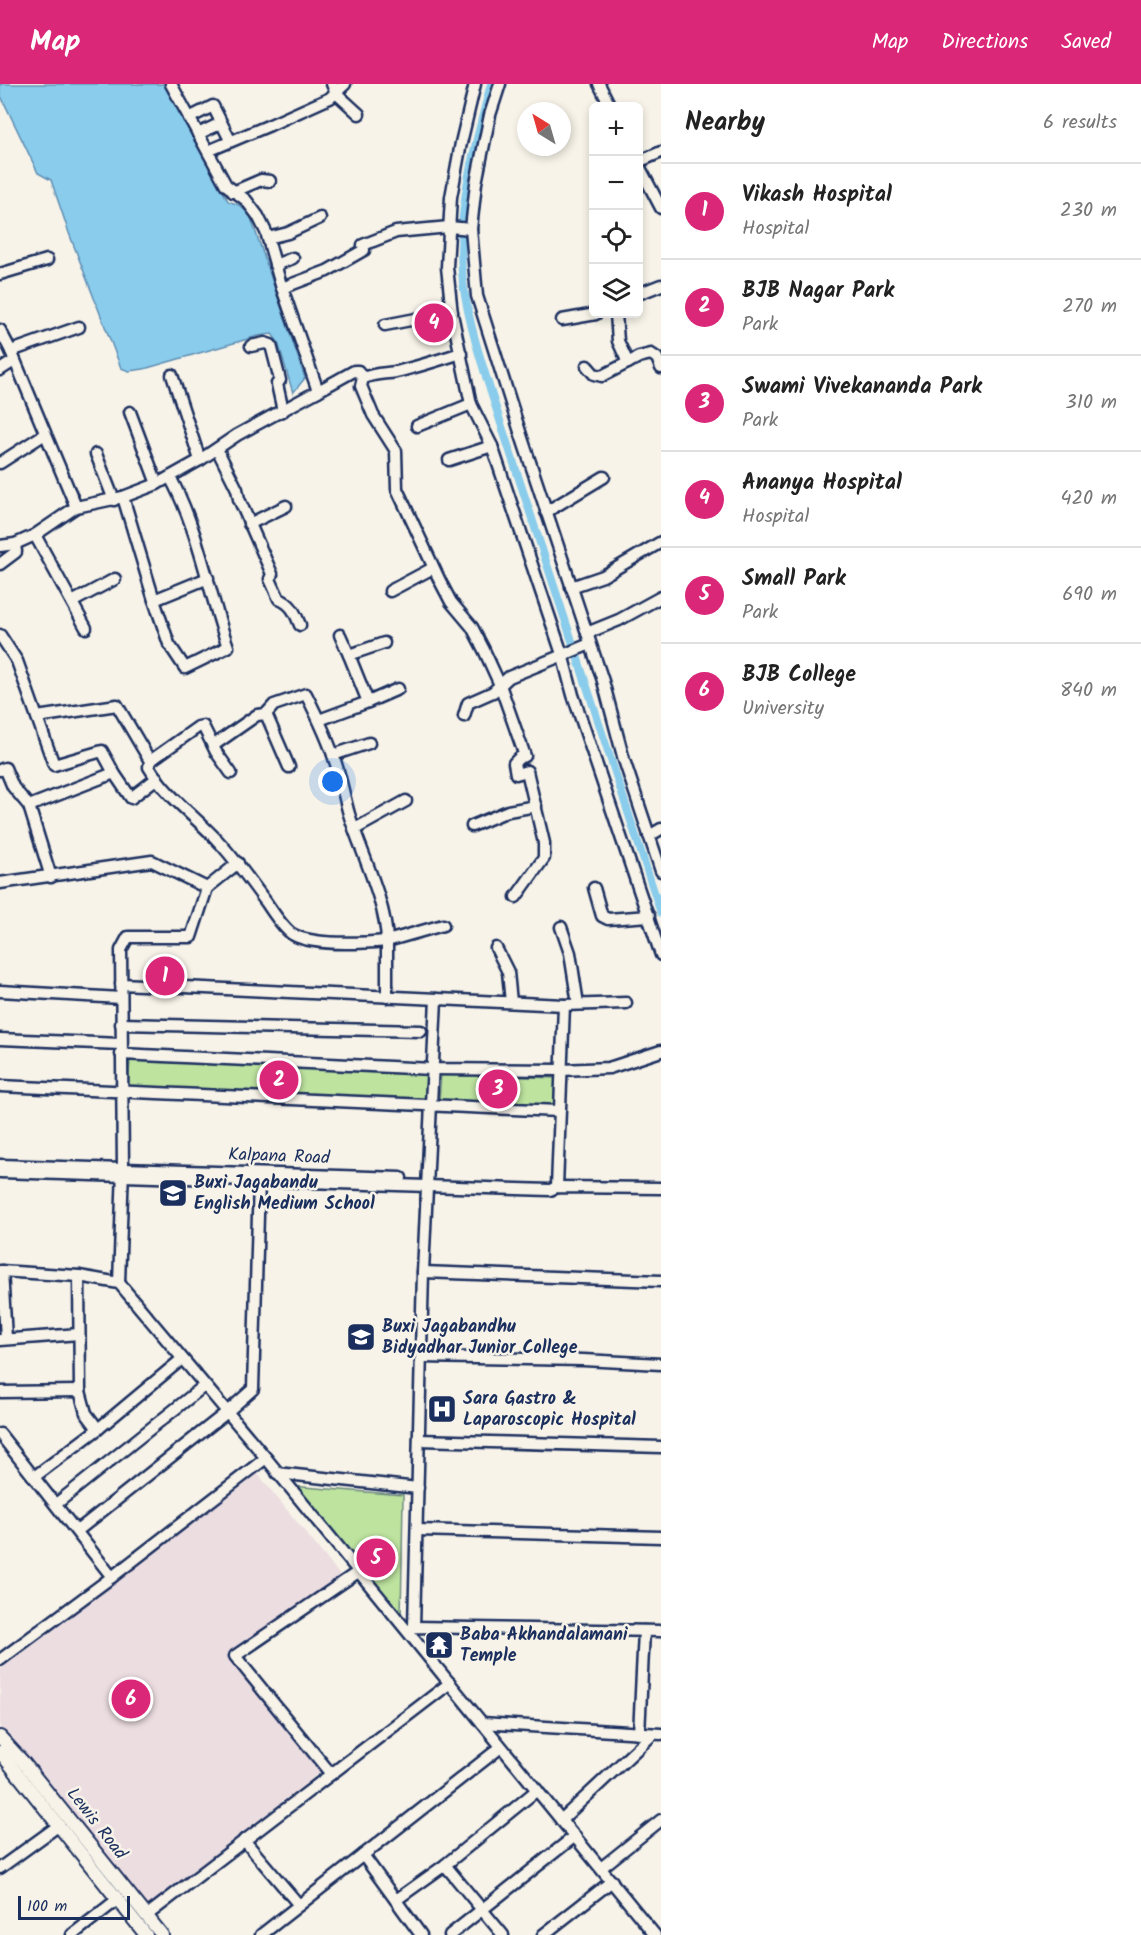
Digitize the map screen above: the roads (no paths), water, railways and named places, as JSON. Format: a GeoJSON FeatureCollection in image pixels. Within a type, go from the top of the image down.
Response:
{"type":"FeatureCollection","features":[{"type":"Feature","properties":{"kind":"main road","name":"Lewis Road"},"geometry":{"type":"LineString","coordinates":[[0,1737],[23,1762],[162,1935]]}},
{"type":"Feature","properties":{"kind":"main road","name":"Lewis Road"},"geometry":{"type":"LineString","coordinates":[[0,1752],[146,1935]]}},
{"type":"Feature","properties":{"kind":"street"},"geometry":{"type":"LineString","coordinates":[[171,84],[226,185],[246,200],[258,216],[268,238],[282,288],[318,391]]}},
{"type":"Feature","properties":{"kind":"street"},"geometry":{"type":"LineString","coordinates":[[208,151],[330,98],[334,88],[345,84]]}},
{"type":"Feature","properties":{"kind":"street"},"geometry":{"type":"LineString","coordinates":[[476,84],[453,186],[452,227],[447,267],[452,312],[471,404],[492,446],[566,652],[573,695],[661,955]]}},
{"type":"Feature","properties":{"kind":"street"},"geometry":{"type":"LineString","coordinates":[[500,84],[490,115],[476,183],[470,229],[477,296],[571,587],[586,641],[603,681],[624,759],[661,871]]}},
{"type":"Feature","properties":{"kind":"street"},"geometry":{"type":"LineString","coordinates":[[599,84],[608,102]]}},
{"type":"Feature","properties":{"kind":"street"},"geometry":{"type":"LineString","coordinates":[[334,88],[359,114]]}},
{"type":"Feature","properties":{"kind":"street"},"geometry":{"type":"LineString","coordinates":[[189,118],[213,106],[231,140]]}},
{"type":"Feature","properties":{"kind":"street"},"geometry":{"type":"LineString","coordinates":[[198,134],[221,123]]}},
{"type":"Feature","properties":{"kind":"street"},"geometry":{"type":"LineString","coordinates":[[643,161],[661,152]]}},
{"type":"Feature","properties":{"kind":"street"},"geometry":{"type":"LineString","coordinates":[[643,171],[661,208]]}},
{"type":"Feature","properties":{"kind":"street"},"geometry":{"type":"LineString","coordinates":[[233,192],[261,180],[270,181]]}},
{"type":"Feature","properties":{"kind":"street"},"geometry":{"type":"LineString","coordinates":[[268,238],[288,233],[320,218]]}},
{"type":"Feature","properties":{"kind":"street"},"geometry":{"type":"LineString","coordinates":[[282,288],[327,271],[364,250],[363,245],[396,232],[452,227],[470,229]]}},
{"type":"Feature","properties":{"kind":"street"},"geometry":{"type":"LineString","coordinates":[[275,265],[294,258]]}},
{"type":"Feature","properties":{"kind":"street"},"geometry":{"type":"LineString","coordinates":[[0,274],[47,260]]}},
{"type":"Feature","properties":{"kind":"street"},"geometry":{"type":"LineString","coordinates":[[643,292],[661,285]]}},
{"type":"Feature","properties":{"kind":"street"},"geometry":{"type":"LineString","coordinates":[[385,326],[452,312]]}},
{"type":"Feature","properties":{"kind":"street"},"geometry":{"type":"LineString","coordinates":[[562,320],[589,315]]}},
{"type":"Feature","properties":{"kind":"street"},"geometry":{"type":"LineString","coordinates":[[616,318],[618,341],[628,363]]}},
{"type":"Feature","properties":{"kind":"street"},"geometry":{"type":"LineString","coordinates":[[0,370],[13,356],[79,327]]}},
{"type":"Feature","properties":{"kind":"street"},"geometry":{"type":"LineString","coordinates":[[0,330],[76,507]]}},
{"type":"Feature","properties":{"kind":"street"},"geometry":{"type":"LineString","coordinates":[[251,346],[265,343],[271,345],[280,380],[277,384],[283,411]]}},
{"type":"Feature","properties":{"kind":"street"},"geometry":{"type":"LineString","coordinates":[[363,378],[378,372],[393,372],[461,353]]}},
{"type":"Feature","properties":{"kind":"street"},"geometry":{"type":"LineString","coordinates":[[587,366],[594,374],[602,376],[651,354],[657,358],[661,368]]}},
{"type":"Feature","properties":{"kind":"street"},"geometry":{"type":"LineString","coordinates":[[0,546],[15,544],[35,535],[76,507],[119,498],[157,484],[200,460],[237,435],[354,371],[358,371],[363,378],[361,386],[373,415],[396,451],[397,489],[433,568],[451,602],[472,627],[500,685],[525,756],[519,758],[514,764],[516,774],[527,771],[544,843],[544,858],[516,897]]}},
{"type":"Feature","properties":{"kind":"street"},"geometry":{"type":"LineString","coordinates":[[172,375],[200,460]]}},
{"type":"Feature","properties":{"kind":"street"},"geometry":{"type":"LineString","coordinates":[[417,426],[471,404]]}},
{"type":"Feature","properties":{"kind":"street"},"geometry":{"type":"LineString","coordinates":[[130,412],[157,484]]}},
{"type":"Feature","properties":{"kind":"street"},"geometry":{"type":"LineString","coordinates":[[0,463],[45,434]]}},
{"type":"Feature","properties":{"kind":"street"},"geometry":{"type":"LineString","coordinates":[[449,460],[492,446]]}},
{"type":"Feature","properties":{"kind":"street"},"geometry":{"type":"LineString","coordinates":[[217,449],[237,489],[249,524],[272,574],[270,579],[279,598],[294,609],[300,625]]}},
{"type":"Feature","properties":{"kind":"street"},"geometry":{"type":"LineString","coordinates":[[96,454],[119,498],[169,644],[185,668],[228,647],[214,608],[208,578],[184,503],[170,477]]}},
{"type":"Feature","properties":{"kind":"street"},"geometry":{"type":"LineString","coordinates":[[546,512],[604,477]]}},
{"type":"Feature","properties":{"kind":"street"},"geometry":{"type":"LineString","coordinates":[[249,524],[286,506]]}},
{"type":"Feature","properties":{"kind":"street"},"geometry":{"type":"LineString","coordinates":[[35,535],[86,628]]}},
{"type":"Feature","properties":{"kind":"street"},"geometry":{"type":"LineString","coordinates":[[571,587],[603,576],[661,542]]}},
{"type":"Feature","properties":{"kind":"street"},"geometry":{"type":"LineString","coordinates":[[0,564],[16,552],[15,544]]}},
{"type":"Feature","properties":{"kind":"street"},"geometry":{"type":"LineString","coordinates":[[390,591],[433,568]]}},
{"type":"Feature","properties":{"kind":"street"},"geometry":{"type":"LineString","coordinates":[[154,600],[208,578]]}},
{"type":"Feature","properties":{"kind":"street"},"geometry":{"type":"LineString","coordinates":[[72,602],[115,579]]}},
{"type":"Feature","properties":{"kind":"street"},"geometry":{"type":"LineString","coordinates":[[464,716],[468,704],[493,692],[509,677],[566,652],[661,597]]}},
{"type":"Feature","properties":{"kind":"street"},"geometry":{"type":"LineString","coordinates":[[0,635],[17,661],[54,765],[102,751],[131,798],[157,778]]}},
{"type":"Feature","properties":{"kind":"street"},"geometry":{"type":"LineString","coordinates":[[340,635],[368,702]]}},
{"type":"Feature","properties":{"kind":"street"},"geometry":{"type":"LineString","coordinates":[[349,656],[384,643]]}},
{"type":"Feature","properties":{"kind":"street"},"geometry":{"type":"LineString","coordinates":[[319,720],[398,690]]}},
{"type":"Feature","properties":{"kind":"street"},"geometry":{"type":"LineString","coordinates":[[214,745],[257,715],[266,714],[274,705],[306,694],[333,755],[354,829],[387,928],[387,997]]}},
{"type":"Feature","properties":{"kind":"street"},"geometry":{"type":"LineString","coordinates":[[37,717],[117,705],[150,761],[149,767],[157,778],[172,797],[238,863],[292,934],[314,940],[357,943],[387,941],[443,925]]}},
{"type":"Feature","properties":{"kind":"street"},"geometry":{"type":"LineString","coordinates":[[266,714],[289,767]]}},
{"type":"Feature","properties":{"kind":"street"},"geometry":{"type":"LineString","coordinates":[[150,761],[198,727],[203,726],[231,773]]}},
{"type":"Feature","properties":{"kind":"street"},"geometry":{"type":"LineString","coordinates":[[333,755],[369,743]]}},
{"type":"Feature","properties":{"kind":"street"},"geometry":{"type":"LineString","coordinates":[[0,770],[4,768],[13,787],[28,806],[51,877]]}},
{"type":"Feature","properties":{"kind":"street"},"geometry":{"type":"LineString","coordinates":[[28,806],[114,773]]}},
{"type":"Feature","properties":{"kind":"street"},"geometry":{"type":"LineString","coordinates":[[354,829],[406,801]]}},
{"type":"Feature","properties":{"kind":"street"},"geometry":{"type":"LineString","coordinates":[[472,826],[508,811],[536,806]]}},
{"type":"Feature","properties":{"kind":"street"},"geometry":{"type":"LineString","coordinates":[[649,836],[661,829]]}},
{"type":"Feature","properties":{"kind":"street"},"geometry":{"type":"LineString","coordinates":[[0,883],[152,861],[207,888]]}},
{"type":"Feature","properties":{"kind":"street"},"geometry":{"type":"LineString","coordinates":[[119,1283],[123,1172],[121,950],[129,937],[191,937],[207,888],[238,863]]}},
{"type":"Feature","properties":{"kind":"street"},"geometry":{"type":"LineString","coordinates":[[594,888],[602,916],[608,919],[649,916]]}},
{"type":"Feature","properties":{"kind":"street"},"geometry":{"type":"LineString","coordinates":[[561,927],[570,953],[578,1005]]}},
{"type":"Feature","properties":{"kind":"street"},"geometry":{"type":"LineString","coordinates":[[496,948],[508,972],[511,1002]]}},
{"type":"Feature","properties":{"kind":"street"},"geometry":{"type":"LineString","coordinates":[[121,984],[564,1005],[626,1003]]}},
{"type":"Feature","properties":{"kind":"street"},"geometry":{"type":"LineString","coordinates":[[0,991],[121,998]]}},
{"type":"Feature","properties":{"kind":"street"},"geometry":{"type":"LineString","coordinates":[[411,1629],[417,1530],[423,1272],[436,999]]}},
{"type":"Feature","properties":{"kind":"street"},"geometry":{"type":"LineString","coordinates":[[557,1187],[564,1005]]}},
{"type":"Feature","properties":{"kind":"street"},"geometry":{"type":"LineString","coordinates":[[121,1024],[422,1031]]}},
{"type":"Feature","properties":{"kind":"street"},"geometry":{"type":"LineString","coordinates":[[0,1040],[432,1070],[609,1068],[661,1051]]}},
{"type":"Feature","properties":{"kind":"street"},"geometry":{"type":"LineString","coordinates":[[0,1086],[559,1111]]}},
{"type":"Feature","properties":{"kind":"street","name":"Kalpana Road"},"geometry":{"type":"LineString","coordinates":[[0,1165],[259,1180],[427,1183]]}},
{"type":"Feature","properties":{"kind":"street","name":"Kalpana Road"},"geometry":{"type":"LineString","coordinates":[[0,1172],[123,1172],[427,1183],[550,1190],[557,1187],[661,1188]]}},
{"type":"Feature","properties":{"kind":"street"},"geometry":{"type":"LineString","coordinates":[[77,1531],[253,1389],[259,1180]]}},
{"type":"Feature","properties":{"kind":"street"},"geometry":{"type":"LineString","coordinates":[[79,1334],[3,1339],[1,1271],[79,1276],[119,1283],[358,1572],[411,1629],[501,1747],[656,1935],[661,1931]]}},
{"type":"Feature","properties":{"kind":"street"},"geometry":{"type":"LineString","coordinates":[[423,1272],[661,1281]]}},
{"type":"Feature","properties":{"kind":"street"},"geometry":{"type":"LineString","coordinates":[[79,1276],[80,1391],[86,1413],[98,1429]]}},
{"type":"Feature","properties":{"kind":"street"},"geometry":{"type":"LineString","coordinates":[[421,1357],[661,1364]]}},
{"type":"Feature","properties":{"kind":"street"},"geometry":{"type":"LineString","coordinates":[[34,1477],[98,1429],[182,1359]]}},
{"type":"Feature","properties":{"kind":"street"},"geometry":{"type":"LineString","coordinates":[[56,1504],[204,1386]]}},
{"type":"Feature","properties":{"kind":"street"},"geometry":{"type":"LineString","coordinates":[[0,1392],[80,1391]]}},
{"type":"Feature","properties":{"kind":"street"},"geometry":{"type":"LineString","coordinates":[[0,1434],[112,1577]]}},
{"type":"Feature","properties":{"kind":"street"},"geometry":{"type":"LineString","coordinates":[[419,1440],[661,1447]]}},
{"type":"Feature","properties":{"kind":"street"},"geometry":{"type":"LineString","coordinates":[[0,1660],[266,1458]]}},
{"type":"Feature","properties":{"kind":"street"},"geometry":{"type":"LineString","coordinates":[[277,1473],[418,1488]]}},
{"type":"Feature","properties":{"kind":"street"},"geometry":{"type":"LineString","coordinates":[[417,1530],[661,1537]]}},
{"type":"Feature","properties":{"kind":"street"},"geometry":{"type":"LineString","coordinates":[[332,1774],[235,1656],[358,1572]]}},
{"type":"Feature","properties":{"kind":"street"},"geometry":{"type":"LineString","coordinates":[[411,1629],[661,1631]]}},
{"type":"Feature","properties":{"kind":"street"},"geometry":{"type":"LineString","coordinates":[[639,1734],[644,1631]]}},
{"type":"Feature","properties":{"kind":"street"},"geometry":{"type":"LineString","coordinates":[[146,1916],[450,1683]]}},
{"type":"Feature","properties":{"kind":"street"},"geometry":{"type":"LineString","coordinates":[[482,1723],[657,1734]]}},
{"type":"Feature","properties":{"kind":"street"},"geometry":{"type":"LineString","coordinates":[[561,1820],[657,1734]]}},
{"type":"Feature","properties":{"kind":"street"},"geometry":{"type":"LineString","coordinates":[[268,1933],[299,1905],[501,1747]]}},
{"type":"Feature","properties":{"kind":"street"},"geometry":{"type":"LineString","coordinates":[[396,1900],[445,1865],[537,1790]]}},
{"type":"Feature","properties":{"kind":"street"},"geometry":{"type":"LineString","coordinates":[[601,1868],[661,1820]]}},
{"type":"Feature","properties":{"kind":"street"},"geometry":{"type":"LineString","coordinates":[[0,1868],[58,1826]]}},
{"type":"Feature","properties":{"kind":"street"},"geometry":{"type":"LineString","coordinates":[[450,1935],[575,1836]]}},
{"type":"Feature","properties":{"kind":"street"},"geometry":{"type":"LineString","coordinates":[[244,1840],[299,1905]]}},
{"type":"Feature","properties":{"kind":"street"},"geometry":{"type":"LineString","coordinates":[[363,1855],[421,1935]]}},
{"type":"Feature","properties":{"kind":"street"},"geometry":{"type":"LineString","coordinates":[[445,1865],[503,1935]]}},
{"type":"Feature","properties":{"kind":"street"},"geometry":{"type":"LineString","coordinates":[[543,1935],[612,1881]]}},
{"type":"Feature","properties":{"kind":"street"},"geometry":{"type":"LineString","coordinates":[[72,1935],[118,1899]]}},
{"type":"Feature","properties":{"kind":"water"},"geometry":{"type":"Polygon","coordinates":[[[0,84],[167,84],[228,201],[239,205],[250,215],[305,378],[293,393],[278,342],[272,334],[144,369],[129,371],[121,368],[51,180],[38,173],[0,94],[0,84]]]}},
{"type":"Feature","properties":{"kind":"waterway"},"geometry":{"type":"LineString","coordinates":[[491,84],[473,157],[464,207],[461,258],[466,302],[491,394],[661,913]]}},
{"type":"Feature","properties":{"kind":"place","name":"Ananya Hospital"},"geometry":{"type":"Point","coordinates":[434,323]}},
{"type":"Feature","properties":{"kind":"place","name":"Vikash Hospital"},"geometry":{"type":"Point","coordinates":[165,976]}},
{"type":"Feature","properties":{"kind":"place","name":"BJB Nagar Park"},"geometry":{"type":"Point","coordinates":[279,1080]}},
{"type":"Feature","properties":{"kind":"place","name":"Swami Vivekananda Park"},"geometry":{"type":"Point","coordinates":[498,1089]}},
{"type":"Feature","properties":{"kind":"place","name":"Buxi Jagabandu English Medium School"},"geometry":{"type":"Point","coordinates":[173,1193]}},
{"type":"Feature","properties":{"kind":"place","name":"Buxi Jagabandhu Bidyadhar Junior College"},"geometry":{"type":"Point","coordinates":[361,1337]}},
{"type":"Feature","properties":{"kind":"place","name":"Sara Gastro & Laparoscopic Hospital"},"geometry":{"type":"Point","coordinates":[442,1409]}},
{"type":"Feature","properties":{"kind":"place","name":"Small Park"},"geometry":{"type":"Point","coordinates":[376,1558]}},
{"type":"Feature","properties":{"kind":"place","name":"Baba Akhandalamani Temple"},"geometry":{"type":"Point","coordinates":[439,1645]}},
{"type":"Feature","properties":{"kind":"place","name":"BJB College"},"geometry":{"type":"Point","coordinates":[131,1699]}}]}
